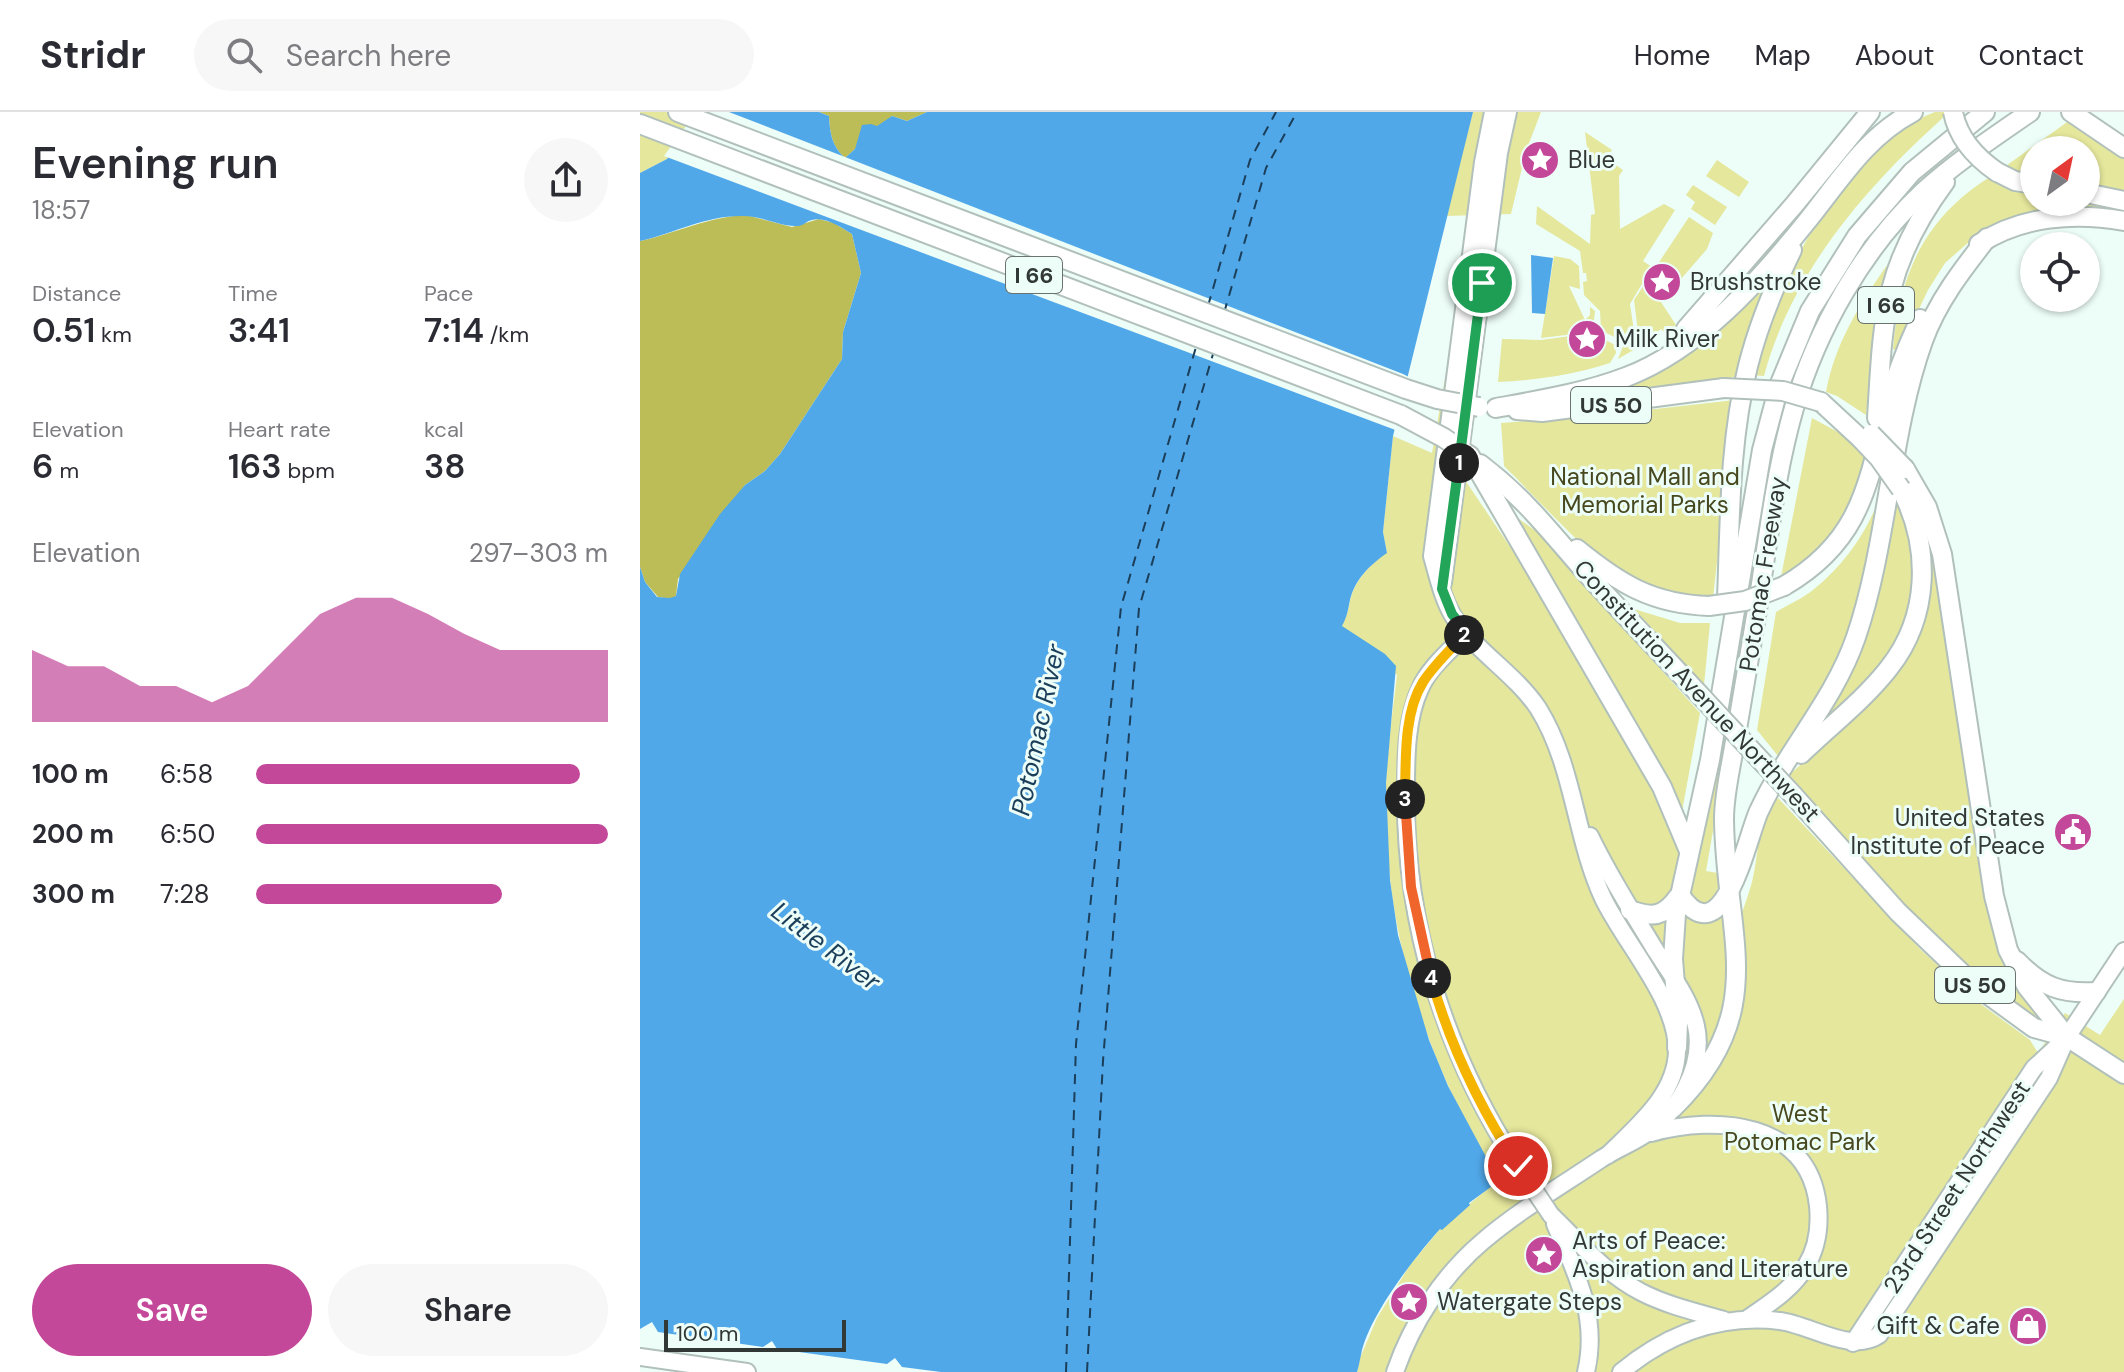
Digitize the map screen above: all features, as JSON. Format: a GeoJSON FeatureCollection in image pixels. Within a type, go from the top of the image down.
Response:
{"type":"FeatureCollection","features":[{"type":"Feature","properties":{"kind":"highway","name":"I 66"},"geometry":{"type":"LineString","coordinates":[[678,112],[1406,389],[1437,399],[1488,407],[1593,388],[1654,353],[1698,318],[1870,112]]}},
{"type":"Feature","properties":{"kind":"highway"},"geometry":{"type":"LineString","coordinates":[[1593,388],[1644,369],[1685,343],[1763,273],[1869,143],[1913,112]]}},
{"type":"Feature","properties":{"kind":"highway"},"geometry":{"type":"LineString","coordinates":[[1953,112],[1957,129],[1969,147],[1997,172],[2020,182]]}},
{"type":"Feature","properties":{"kind":"highway","name":"Potomac Freeway"},"geometry":{"type":"LineString","coordinates":[[1677,1048],[1678,1023],[1673,979],[1676,914],[1710,760],[1767,428],[1779,386],[1800,332],[1838,264],[1883,203],[1927,158],[1985,112]]}},
{"type":"Feature","properties":{"kind":"highway","name":"Potomac Freeway"},"geometry":{"type":"LineString","coordinates":[[1673,1108],[1713,1060],[1731,1016],[1737,967],[1728,895],[1724,818],[1726,794],[1780,468],[1808,369],[1832,316],[1869,256],[1923,192],[2030,112]]}},
{"type":"Feature","properties":{"kind":"highway"},"geometry":{"type":"LineString","coordinates":[[2074,114],[2124,148]]}},
{"type":"Feature","properties":{"kind":"highway","name":"I 66"},"geometry":{"type":"LineString","coordinates":[[640,126],[1387,409],[1421,425],[1470,456],[1510,488],[1547,524],[1631,588],[1666,601],[1709,606],[1745,601],[1784,586],[1812,567],[1841,536],[1860,505],[1873,468],[1881,342],[1894,274],[1905,246],[1929,205],[1963,161]]}},
{"type":"Feature","properties":{"kind":"highway"},"geometry":{"type":"LineString","coordinates":[[2100,196],[2124,201]]}},
{"type":"Feature","properties":{"kind":"highway"},"geometry":{"type":"LineString","coordinates":[[1724,670],[1730,493],[1744,383],[1766,309],[1811,217]]}},
{"type":"Feature","properties":{"kind":"highway"},"geometry":{"type":"LineString","coordinates":[[1873,468],[1892,392],[1908,345],[1926,306],[1951,268],[1987,238],[2024,223],[2055,217],[2124,221]]}},
{"type":"Feature","properties":{"kind":"highway"},"geometry":{"type":"LineString","coordinates":[[1630,910],[1649,916],[1660,915],[1669,910],[1680,895],[1689,907],[1700,913],[1714,909],[1728,895],[1756,817],[1833,689],[1856,636],[1869,590],[1907,402],[1923,341],[1948,290],[1987,238]]}},
{"type":"Feature","properties":{"kind":"highway","name":"Constitution Avenue Northwest"},"geometry":{"type":"LineString","coordinates":[[1488,407],[1542,412],[1724,388],[1783,391],[1821,402],[1905,469],[1931,515],[1942,554],[1994,896],[2008,950],[2027,987],[2067,1037]]}},
{"type":"Feature","properties":{"kind":"highway"},"geometry":{"type":"LineString","coordinates":[[1781,772],[1889,669],[1912,626],[1921,589],[1923,561],[1914,518],[1901,489],[1862,433]]}},
{"type":"Feature","properties":{"kind":"highway"},"geometry":{"type":"LineString","coordinates":[[1470,456],[1662,787],[1689,851]]}},
{"type":"Feature","properties":{"kind":"highway","name":"Constitution Avenue Northwest"},"geometry":{"type":"LineString","coordinates":[[1547,524],[1587,573],[1898,912],[1972,983],[2034,1028],[2067,1037],[2124,1074]]}},
{"type":"Feature","properties":{"kind":"highway"},"geometry":{"type":"LineString","coordinates":[[2008,950],[2034,977],[2054,988],[2073,993],[2096,992]]}},
{"type":"Feature","properties":{"kind":"main road"},"geometry":{"type":"LineString","coordinates":[[1493,112],[1483,162],[1432,556],[1452,614],[1539,710],[1557,750],[1596,882],[1668,1011],[1677,1048],[1671,1078],[1660,1100],[1608,1155]]}},
{"type":"Feature","properties":{"kind":"main road"},"geometry":{"type":"LineString","coordinates":[[1442,589],[1496,173],[1508,112]]}},
{"type":"Feature","properties":{"kind":"main road"},"geometry":{"type":"LineString","coordinates":[[1467,633],[1423,682],[1415,702],[1406,771],[1408,858],[1422,944],[1445,1023],[1477,1096],[1518,1166],[1570,1242],[1642,1293],[1727,1321]]}},
{"type":"Feature","properties":{"kind":"main road"},"geometry":{"type":"LineString","coordinates":[[1395,1372],[1418,1321],[1434,1295],[1466,1257],[1493,1232],[1645,1134],[1673,1108],[1692,1072],[1698,1041],[1694,1018],[1605,868],[1572,798]]}},
{"type":"Feature","properties":{"kind":"main road","name":"23rd Street Northwest"},"geometry":{"type":"LineString","coordinates":[[1747,1320],[1790,1323],[1860,1343],[2034,1068],[2067,1037],[2124,951]]}},
{"type":"Feature","properties":{"kind":"main road"},"geometry":{"type":"LineString","coordinates":[[1621,1372],[1663,1342],[1700,1327],[1747,1320],[1793,1284],[1811,1256],[1819,1224],[1817,1199],[1809,1176],[1797,1158],[1779,1141],[1743,1126],[1715,1123],[1645,1134]]}},
{"type":"Feature","properties":{"kind":"main road"},"geometry":{"type":"LineString","coordinates":[[1570,1242],[1590,1320],[1591,1340],[1586,1372]]}},
{"type":"Feature","properties":{"kind":"main road"},"geometry":{"type":"LineString","coordinates":[[640,1357],[747,1372]]}},
{"type":"Feature","properties":{"kind":"green space"},"geometry":{"type":"Polygon","coordinates":[[[640,112],[701,112],[667,159],[640,173],[640,112]]]}},
{"type":"Feature","properties":{"kind":"green space"},"geometry":{"type":"Polygon","coordinates":[[[1473,112],[1541,112],[1526,151],[1511,214],[1446,216],[1473,112]]]}},
{"type":"Feature","properties":{"kind":"green space"},"geometry":{"type":"Polygon","coordinates":[[[1935,112],[1946,112],[1946,115],[1861,201],[1813,266],[1793,301],[1764,376],[1753,375],[1777,300],[1817,222],[1871,155],[1902,129],[1935,112]]]}},
{"type":"Feature","properties":{"kind":"green space"},"geometry":{"type":"Polygon","coordinates":[[[2070,120],[2095,136],[2048,136],[2070,120]]]}},
{"type":"Feature","properties":{"kind":"green space"},"geometry":{"type":"Polygon","coordinates":[[[1585,132],[1612,150],[1607,159],[1623,170],[1619,176],[1620,229],[1664,204],[1675,210],[1643,261],[1652,267],[1630,304],[1634,331],[1618,339],[1601,330],[1600,311],[1584,295],[1583,282],[1587,281],[1580,251],[1536,224],[1537,206],[1590,244],[1591,215],[1595,214],[1585,132]]]}},
{"type":"Feature","properties":{"kind":"green space"},"geometry":{"type":"Polygon","coordinates":[[[2100,139],[2124,155],[2124,195],[2100,191],[2100,139]]]}},
{"type":"Feature","properties":{"kind":"green space"},"geometry":{"type":"Polygon","coordinates":[[[2020,156],[2020,174],[2003,168],[2020,156]]]}},
{"type":"Feature","properties":{"kind":"green space"},"geometry":{"type":"Polygon","coordinates":[[[1717,160],[1749,182],[1739,197],[1706,176],[1717,160]]]}},
{"type":"Feature","properties":{"kind":"green space"},"geometry":{"type":"Polygon","coordinates":[[[1990,177],[2020,187],[2020,216],[2100,216],[2100,204],[2124,208],[2124,216],[1998,225],[1970,241],[1945,263],[1928,290],[1899,351],[1893,349],[1902,297],[1919,250],[1948,210],[1990,177]]]}},
{"type":"Feature","properties":{"kind":"green space"},"geometry":{"type":"Polygon","coordinates":[[[1693,185],[1727,207],[1715,225],[1691,209],[1695,202],[1686,195],[1693,185]]]}},
{"type":"Feature","properties":{"kind":"green space"},"geometry":{"type":"Polygon","coordinates":[[[1689,217],[1713,233],[1707,249],[1661,302],[1676,325],[1666,334],[1661,329],[1647,342],[1618,359],[1626,339],[1628,342],[1634,339],[1633,335],[1638,332],[1634,300],[1689,217]]]}},
{"type":"Feature","properties":{"kind":"green space"},"geometry":{"type":"Polygon","coordinates":[[[1554,256],[1570,259],[1579,266],[1580,289],[1569,286],[1585,320],[1590,315],[1590,307],[1595,311],[1593,328],[1541,338],[1554,256]]]}},
{"type":"Feature","properties":{"kind":"green space"},"geometry":{"type":"Polygon","coordinates":[[[1887,265],[1877,302],[1866,415],[1826,392],[1842,341],[1887,265]]]}},
{"type":"Feature","properties":{"kind":"green space","name":"National Mall and Memorial Parks"},"geometry":{"type":"Polygon","coordinates":[[[1773,272],[1740,376],[1542,410],[1624,385],[1773,272]]]}},
{"type":"Feature","properties":{"kind":"green space"},"geometry":{"type":"Polygon","coordinates":[[[1593,333],[1615,345],[1616,353],[1610,363],[1555,376],[1498,382],[1502,339],[1541,340],[1593,333]]]}},
{"type":"Feature","properties":{"kind":"green space","name":"West Potomac Park"},"geometry":{"type":"Polygon","coordinates":[[[1447,367],[1476,377],[1465,480],[1552,609],[1671,816],[1680,846],[1667,914],[1682,912],[1693,918],[1723,912],[1738,924],[1752,882],[1762,827],[1778,798],[1921,950],[1978,1002],[2030,1040],[2038,1053],[2065,1013],[2100,1035],[2124,999],[2124,1372],[1357,1372],[1377,1318],[1410,1265],[1440,1229],[1498,1180],[1458,1108],[1432,1047],[1408,975],[1400,937],[1388,862],[1386,824],[1388,757],[1397,675],[1341,626],[1359,579],[1387,552],[1383,532],[1393,436],[1432,453],[1447,367]]]}},
{"type":"Feature","properties":{"kind":"green space","name":"National Mall and Memorial Parks"},"geometry":{"type":"Polygon","coordinates":[[[1735,400],[1713,598],[1657,593],[1623,577],[1587,549],[1504,466],[1501,423],[1735,400]]]}},
{"type":"Feature","properties":{"kind":"green space","name":"National Mall and Memorial Parks"},"geometry":{"type":"Polygon","coordinates":[[[1812,418],[1847,437],[1866,453],[1849,512],[1821,553],[1781,577],[1812,418]]]}},
{"type":"Feature","properties":{"kind":"green space"},"geometry":{"type":"Polygon","coordinates":[[[1896,491],[1917,550],[1907,628],[1875,676],[1816,730],[1896,491]]]}},
{"type":"Feature","properties":{"kind":"green space"},"geometry":{"type":"Polygon","coordinates":[[[1879,499],[1883,502],[1847,649],[1782,761],[1757,730],[1776,612],[1809,593],[1834,571],[1860,537],[1879,499]]]}},
{"type":"Feature","properties":{"kind":"green space","name":"National Mall and Memorial Parks"},"geometry":{"type":"Polygon","coordinates":[[[1505,509],[1536,531],[1700,713],[1681,817],[1505,509]]]}},
{"type":"Feature","properties":{"kind":"green space"},"geometry":{"type":"Polygon","coordinates":[[[1924,526],[1934,551],[1989,917],[2003,962],[2021,994],[2045,1008],[2044,1032],[2008,1011],[1794,796],[1796,783],[1789,775],[1871,703],[1903,660],[1924,526]]]}},
{"type":"Feature","properties":{"kind":"green space"},"geometry":{"type":"Polygon","coordinates":[[[1634,609],[1680,623],[1710,623],[1704,685],[1634,609]]]}},
{"type":"Feature","properties":{"kind":"green space"},"geometry":{"type":"Polygon","coordinates":[[[1719,756],[1726,757],[1706,871],[1718,873],[1720,882],[1714,898],[1701,902],[1689,895],[1719,756]]]}},
{"type":"Feature","properties":{"kind":"shaded area"},"geometry":{"type":"Polygon","coordinates":[[[819,112],[927,112],[907,121],[892,116],[845,158],[832,139],[829,116],[819,112]]]}},
{"type":"Feature","properties":{"kind":"shaded area"},"geometry":{"type":"Polygon","coordinates":[[[746,215],[792,227],[819,219],[834,223],[852,234],[861,273],[843,332],[842,359],[780,454],[765,471],[745,485],[678,579],[676,596],[671,599],[658,597],[645,582],[640,567],[640,241],[705,222],[746,215]]]}},
{"type":"Feature","properties":{"kind":"water"},"geometry":{"type":"Polygon","coordinates":[[[701,112],[819,112],[829,116],[832,139],[845,158],[855,149],[862,125],[877,126],[892,116],[907,121],[927,112],[1473,112],[1393,436],[1383,532],[1387,553],[1359,579],[1342,626],[1385,654],[1396,666],[1386,783],[1390,880],[1398,935],[1429,1040],[1448,1086],[1499,1181],[1440,1229],[1405,1272],[1373,1323],[1357,1372],[640,1372],[640,567],[645,582],[657,597],[676,596],[680,574],[720,514],[745,485],[765,471],[780,454],[842,359],[843,332],[861,273],[852,234],[822,220],[795,226],[748,216],[728,217],[640,241],[640,173],[667,159],[701,112]]]}},
{"type":"Feature","properties":{"kind":"water"},"geometry":{"type":"Polygon","coordinates":[[[1531,255],[1553,258],[1545,314],[1532,313],[1531,255]]]}},
{"type":"Feature","properties":{"kind":"pier"},"geometry":{"type":"Polygon","coordinates":[[[696,112],[729,112],[1403,374],[1409,377],[1399,414],[1398,431],[664,156],[696,112]]]}},
{"type":"Feature","properties":{"kind":"pier"},"geometry":{"type":"Polygon","coordinates":[[[652,1322],[658,1332],[763,1347],[772,1341],[777,1349],[887,1364],[895,1358],[902,1367],[941,1372],[640,1372],[640,1329],[652,1322]]]}},
{"type":"Feature","properties":{"kind":"ferry route"},"geometry":{"type":"LineString","coordinates":[[1208,306],[1250,160],[1276,112]]}},
{"type":"Feature","properties":{"kind":"ferry route"},"geometry":{"type":"LineString","coordinates":[[1224,313],[1266,168],[1297,112]]}},
{"type":"Feature","properties":{"kind":"ferry route"},"geometry":{"type":"LineString","coordinates":[[1066,1372],[1076,1044],[1121,607],[1196,347]]}},
{"type":"Feature","properties":{"kind":"ferry route"},"geometry":{"type":"LineString","coordinates":[[1087,1372],[1103,1061],[1139,608],[1213,354]]}},
{"type":"Feature","properties":{"kind":"place","name":"Blue"},"geometry":{"type":"Point","coordinates":[1540,160]}},
{"type":"Feature","properties":{"kind":"place","name":"Brushstroke"},"geometry":{"type":"Point","coordinates":[1662,282]}},
{"type":"Feature","properties":{"kind":"place","name":"Milk River"},"geometry":{"type":"Point","coordinates":[1587,339]}},
{"type":"Feature","properties":{"kind":"place","name":"United States Institute of Peace"},"geometry":{"type":"Point","coordinates":[2073,832]}},
{"type":"Feature","properties":{"kind":"place","name":"Arts of Peace: Aspiration and Literature"},"geometry":{"type":"Point","coordinates":[1544,1255]}},
{"type":"Feature","properties":{"kind":"place","name":"Watergate Steps"},"geometry":{"type":"Point","coordinates":[1409,1302]}},
{"type":"Feature","properties":{"kind":"place","name":"Gift & Cafe"},"geometry":{"type":"Point","coordinates":[2028,1326]}},
{"type":"Feature","properties":{"kind":"route"},"geometry":{"type":"LineString","coordinates":[[1482,283],[1442,589],[1452,614],[1467,633],[1434,668],[1418,691],[1408,746],[1406,828],[1416,916],[1437,1000],[1477,1096],[1518,1166]]}},
{"type":"Feature","properties":{"kind":"water label","name":"Potomac River"},"geometry":{"type":"Point","coordinates":[1038,730]}},
{"type":"Feature","properties":{"kind":"water label","name":"Little River"},"geometry":{"type":"Point","coordinates":[826,946]}}]}
